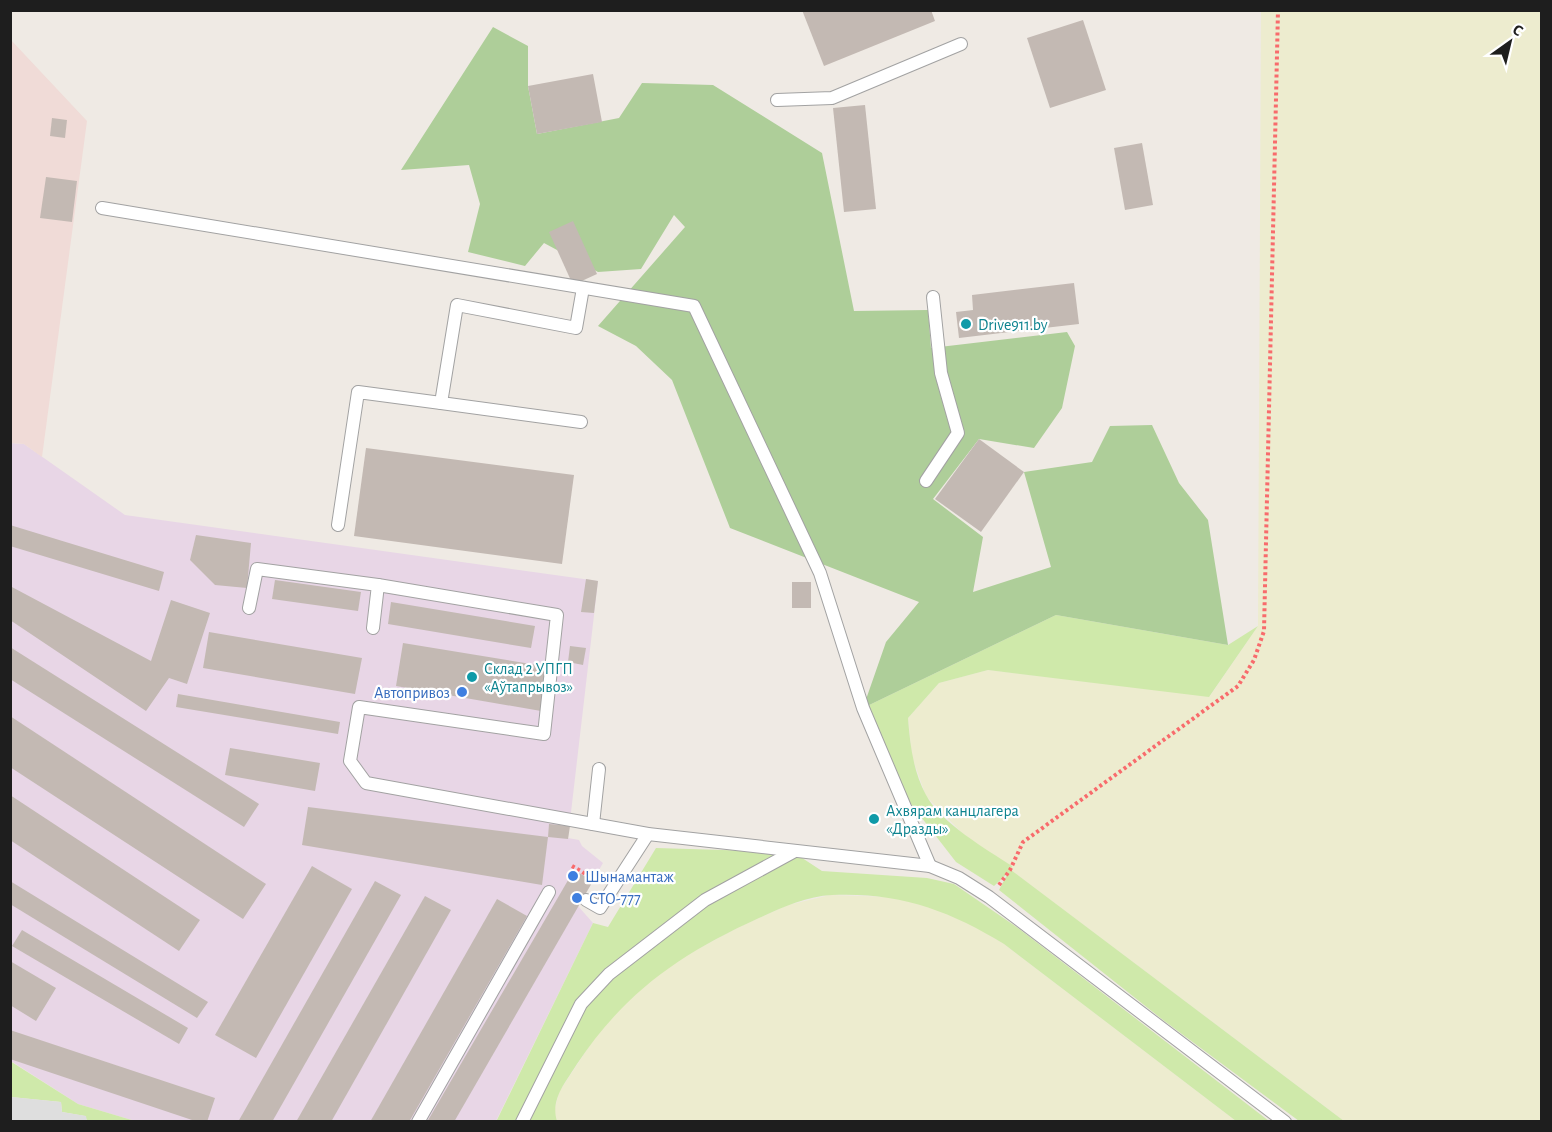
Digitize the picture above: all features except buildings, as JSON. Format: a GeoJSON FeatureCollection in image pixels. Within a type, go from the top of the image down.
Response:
{"type":"FeatureCollection","features":[{"type":"Feature","properties":{"kind":"lane"},"geometry":{"type":"LineString","coordinates":[[777,100],[832,98],[961,44]]}},
{"type":"Feature","properties":{"kind":"lane"},"geometry":{"type":"LineString","coordinates":[[102,208],[694,306],[820,573],[863,708],[930,866]]}},
{"type":"Feature","properties":{"kind":"lane"},"geometry":{"type":"LineString","coordinates":[[441,403],[457,305],[576,328],[583,288]]}},
{"type":"Feature","properties":{"kind":"lane"},"geometry":{"type":"LineString","coordinates":[[926,481],[958,433],[941,373],[933,297]]}},
{"type":"Feature","properties":{"kind":"lane"},"geometry":{"type":"LineString","coordinates":[[338,525],[358,392],[581,422]]}},
{"type":"Feature","properties":{"kind":"lane"},"geometry":{"type":"LineString","coordinates":[[249,608],[257,569],[378,585],[557,615],[544,734],[359,707],[350,760],[366,783],[648,834],[930,866],[959,878],[989,897],[1285,1122]]}},
{"type":"Feature","properties":{"kind":"lane"},"geometry":{"type":"LineString","coordinates":[[373,628],[378,585]]}},
{"type":"Feature","properties":{"kind":"lane"},"geometry":{"type":"LineString","coordinates":[[593,824],[599,769]]}},
{"type":"Feature","properties":{"kind":"lane"},"geometry":{"type":"LineString","coordinates":[[586,900],[600,908],[648,834]]}},
{"type":"Feature","properties":{"kind":"lane"},"geometry":{"type":"LineString","coordinates":[[522,1122],[580,1004],[609,974],[705,900],[794,852]]}},
{"type":"Feature","properties":{"kind":"lane"},"geometry":{"type":"LineString","coordinates":[[418,1122],[549,892]]}},
{"type":"Feature","properties":{"kind":"path"},"geometry":{"type":"LineString","coordinates":[[989,897],[1010,870],[1023,842],[1238,686],[1254,660],[1264,631],[1278,10]]}},
{"type":"Feature","properties":{"kind":"path"},"geometry":{"type":"LineString","coordinates":[[572,866],[612,890]]}},
{"type":"Feature","properties":{"kind":"shaded area"},"geometry":{"type":"Polygon","coordinates":[[[10,39],[87,121],[42,457],[24,444],[11,443],[10,39]]]}},
{"type":"Feature","properties":{"kind":"shaded area"},"geometry":{"type":"Polygon","coordinates":[[[10,443],[24,444],[125,515],[598,581],[568,838],[579,840],[582,846],[603,863],[578,906],[593,923],[496,1121],[135,1121],[78,1104],[11,1061],[10,443]]]}},
{"type":"Feature","properties":{"kind":"shaded area"},"geometry":{"type":"Polygon","coordinates":[[[11,1097],[61,1102],[62,1112],[86,1116],[87,1121],[11,1121],[11,1097]]]}},
{"type":"Feature","properties":{"kind":"green space"},"geometry":{"type":"Polygon","coordinates":[[[1261,11],[1541,11],[1541,1121],[1344,1121],[963,834],[926,796],[912,757],[908,718],[939,683],[988,670],[1210,696],[1258,626],[1261,11]]]}},
{"type":"Feature","properties":{"kind":"green space"},"geometry":{"type":"Polygon","coordinates":[[[493,27],[528,46],[528,86],[537,134],[619,118],[642,83],[713,85],[822,153],[854,311],[928,310],[931,348],[1067,332],[1075,346],[1062,408],[1034,448],[979,439],[933,499],[983,537],[973,592],[1051,567],[1024,472],[1092,462],[1110,426],[1152,425],[1179,483],[1208,520],[1228,645],[1056,615],[863,708],[886,642],[919,602],[730,528],[672,380],[636,346],[598,326],[685,227],[674,215],[641,269],[598,272],[544,243],[525,266],[468,252],[480,204],[469,165],[401,170],[493,27]]]}},
{"type":"Feature","properties":{"kind":"green space"},"geometry":{"type":"Polygon","coordinates":[[[1056,615],[1228,645],[1258,626],[1209,697],[988,670],[939,683],[908,718],[915,767],[926,795],[942,816],[965,835],[1012,866],[1011,870],[1344,1121],[1299,1121],[1163,1020],[999,890],[1008,873],[994,886],[956,862],[894,782],[863,708],[1056,615]]]}},
{"type":"Feature","properties":{"kind":"green space"},"geometry":{"type":"Polygon","coordinates":[[[656,848],[793,852],[822,871],[927,878],[954,884],[1018,928],[1269,1121],[1236,1121],[1004,944],[984,932],[943,913],[901,900],[832,895],[794,903],[767,914],[704,946],[656,978],[615,1016],[577,1064],[557,1098],[555,1113],[557,1121],[496,1122],[593,923],[608,927],[656,848]]]}},
{"type":"Feature","properties":{"kind":"green space"},"geometry":{"type":"Polygon","coordinates":[[[830,895],[891,897],[937,908],[968,922],[1004,944],[1236,1121],[557,1122],[554,1111],[559,1092],[600,1030],[640,989],[681,958],[739,927],[788,905],[830,895]]]}},
{"type":"Feature","properties":{"kind":"green space"},"geometry":{"type":"Polygon","coordinates":[[[10,1061],[78,1104],[135,1121],[87,1121],[85,1116],[62,1112],[61,1102],[11,1097],[10,1061]]]}},
{"type":"Feature","properties":{"kind":"place","name":"Drive911.by"},"geometry":{"type":"Point","coordinates":[966,324]}},
{"type":"Feature","properties":{"kind":"place","name":"Склад 2 УПГП «Аўтапрывоз»"},"geometry":{"type":"Point","coordinates":[472,677]}},
{"type":"Feature","properties":{"kind":"place","name":"Автопривоз"},"geometry":{"type":"Point","coordinates":[462,692]}},
{"type":"Feature","properties":{"kind":"place","name":"Ахвярам канцлагера «Дразды»"},"geometry":{"type":"Point","coordinates":[874,819]}},
{"type":"Feature","properties":{"kind":"place","name":"Шынамантаж"},"geometry":{"type":"Point","coordinates":[573,876]}},
{"type":"Feature","properties":{"kind":"place","name":"СТО-777"},"geometry":{"type":"Point","coordinates":[577,898]}}]}
